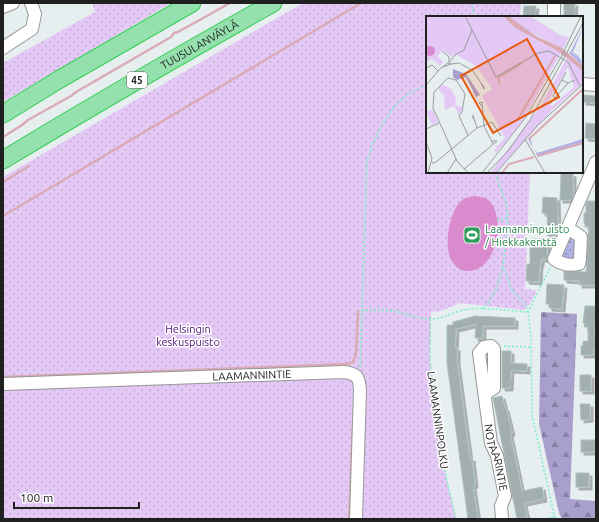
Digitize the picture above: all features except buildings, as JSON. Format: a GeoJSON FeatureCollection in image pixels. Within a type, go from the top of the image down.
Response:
{"type":"FeatureCollection","features":[{"type":"Feature","properties":{"kind":"highway"},"geometry":{"type":"LineString","coordinates":[[3,114],[60,78],[192,3]]}},
{"type":"Feature","properties":{"kind":"highway","name":"TUUSULANVÄYLÄ"},"geometry":{"type":"LineString","coordinates":[[3,160],[102,100],[273,3]]}},
{"type":"Feature","properties":{"kind":"street"},"geometry":{"type":"LineString","coordinates":[[3,7],[13,3]]}},
{"type":"Feature","properties":{"kind":"street"},"geometry":{"type":"LineString","coordinates":[[3,48],[32,29],[35,14],[31,3]]}},
{"type":"Feature","properties":{"kind":"street"},"geometry":{"type":"LineString","coordinates":[[554,3],[554,16]]}},
{"type":"Feature","properties":{"kind":"street"},"geometry":{"type":"LineString","coordinates":[[583,84],[596,85]]}},
{"type":"Feature","properties":{"kind":"street"},"geometry":{"type":"LineString","coordinates":[[568,228],[581,237],[580,259],[578,264],[575,265],[561,263],[554,259],[596,162]]}},
{"type":"Feature","properties":{"kind":"street","name":"NOTAARINTIE"},"geometry":{"type":"LineString","coordinates":[[494,349],[491,346],[484,347],[479,353],[491,443],[497,456],[505,496],[501,506],[502,519]]}},
{"type":"Feature","properties":{"kind":"street","name":"LAAMANNINTIE"},"geometry":{"type":"LineString","coordinates":[[3,384],[344,372],[357,376]]}},
{"type":"Feature","properties":{"kind":"street"},"geometry":{"type":"LineString","coordinates":[[356,519],[360,390],[360,382],[357,376]]}},
{"type":"Feature","properties":{"kind":"path"},"geometry":{"type":"LineString","coordinates":[[472,3],[474,16]]}},
{"type":"Feature","properties":{"kind":"path"},"geometry":{"type":"LineString","coordinates":[[357,376],[360,366],[367,162],[375,138],[387,117],[395,107],[413,91],[426,86]]}},
{"type":"Feature","properties":{"kind":"path"},"geometry":{"type":"LineString","coordinates":[[482,309],[488,304],[495,292],[503,267],[508,234],[506,204],[495,173]]}},
{"type":"Feature","properties":{"kind":"path"},"geometry":{"type":"LineString","coordinates":[[497,220],[508,218]]}},
{"type":"Feature","properties":{"kind":"path"},"geometry":{"type":"LineString","coordinates":[[528,312],[554,259]]}},
{"type":"Feature","properties":{"kind":"path"},"geometry":{"type":"LineString","coordinates":[[503,267],[506,278],[513,292],[525,304],[528,312],[530,325],[532,415],[555,518],[543,519]]}},
{"type":"Feature","properties":{"kind":"path"},"geometry":{"type":"LineString","coordinates":[[362,311],[376,310],[430,319],[443,317],[464,310],[482,309],[528,312]]}},
{"type":"Feature","properties":{"kind":"path","name":"LAAMANNINPOLKU"},"geometry":{"type":"LineString","coordinates":[[430,319],[430,360],[446,477],[456,519]]}},
{"type":"Feature","properties":{"kind":"path"},"geometry":{"type":"LineString","coordinates":[[494,349],[501,346],[530,347]]}},
{"type":"Feature","properties":{"kind":"shaded area","name":"Laamanninpuisto / Hiekkakenttä"},"geometry":{"type":"Polygon","coordinates":[[[475,196],[487,199],[493,206],[497,216],[498,228],[492,252],[486,262],[478,268],[468,271],[458,268],[452,262],[448,241],[449,229],[456,208],[461,201],[475,196]]]}},
{"type":"Feature","properties":{"kind":"shaded area"},"geometry":{"type":"Polygon","coordinates":[[[568,236],[576,236],[576,260],[563,258],[561,253],[568,236]]]}},
{"type":"Feature","properties":{"kind":"green space"},"geometry":{"type":"Polygon","coordinates":[[[92,3],[171,3],[3,102],[3,63],[95,12],[92,3]]]}},
{"type":"Feature","properties":{"kind":"green space","name":"Helsingin keskuspuisto"},"geometry":{"type":"Polygon","coordinates":[[[303,3],[521,3],[520,16],[426,16],[426,173],[530,173],[525,289],[537,290],[532,301],[524,310],[460,303],[441,311],[431,312],[430,361],[446,477],[456,519],[3,519],[3,177],[303,3]]]}},
{"type":"Feature","properties":{"kind":"green space"},"geometry":{"type":"Polygon","coordinates":[[[541,312],[577,314],[570,499],[596,501],[596,519],[562,519],[559,513],[539,424],[541,312]]]}},
{"type":"Feature","properties":{"kind":"waterway"},"geometry":{"type":"LineString","coordinates":[[3,137],[28,120],[171,37],[174,33],[230,3]]}},
{"type":"Feature","properties":{"kind":"waterway"},"geometry":{"type":"LineString","coordinates":[[3,216],[361,3]]}},
{"type":"Feature","properties":{"kind":"waterway"},"geometry":{"type":"LineString","coordinates":[[3,182],[29,166]]}},
{"type":"Feature","properties":{"kind":"waterway"},"geometry":{"type":"LineString","coordinates":[[3,377],[348,364],[353,362],[356,354],[358,311]]}},
{"type":"Feature","properties":{"kind":"waterway"},"geometry":{"type":"LineString","coordinates":[[349,519],[353,424]]}},
{"type":"Feature","properties":{"kind":"place","name":"Laamanninpuisto / Hiekkakenttä"},"geometry":{"type":"Point","coordinates":[472,235]}}]}
